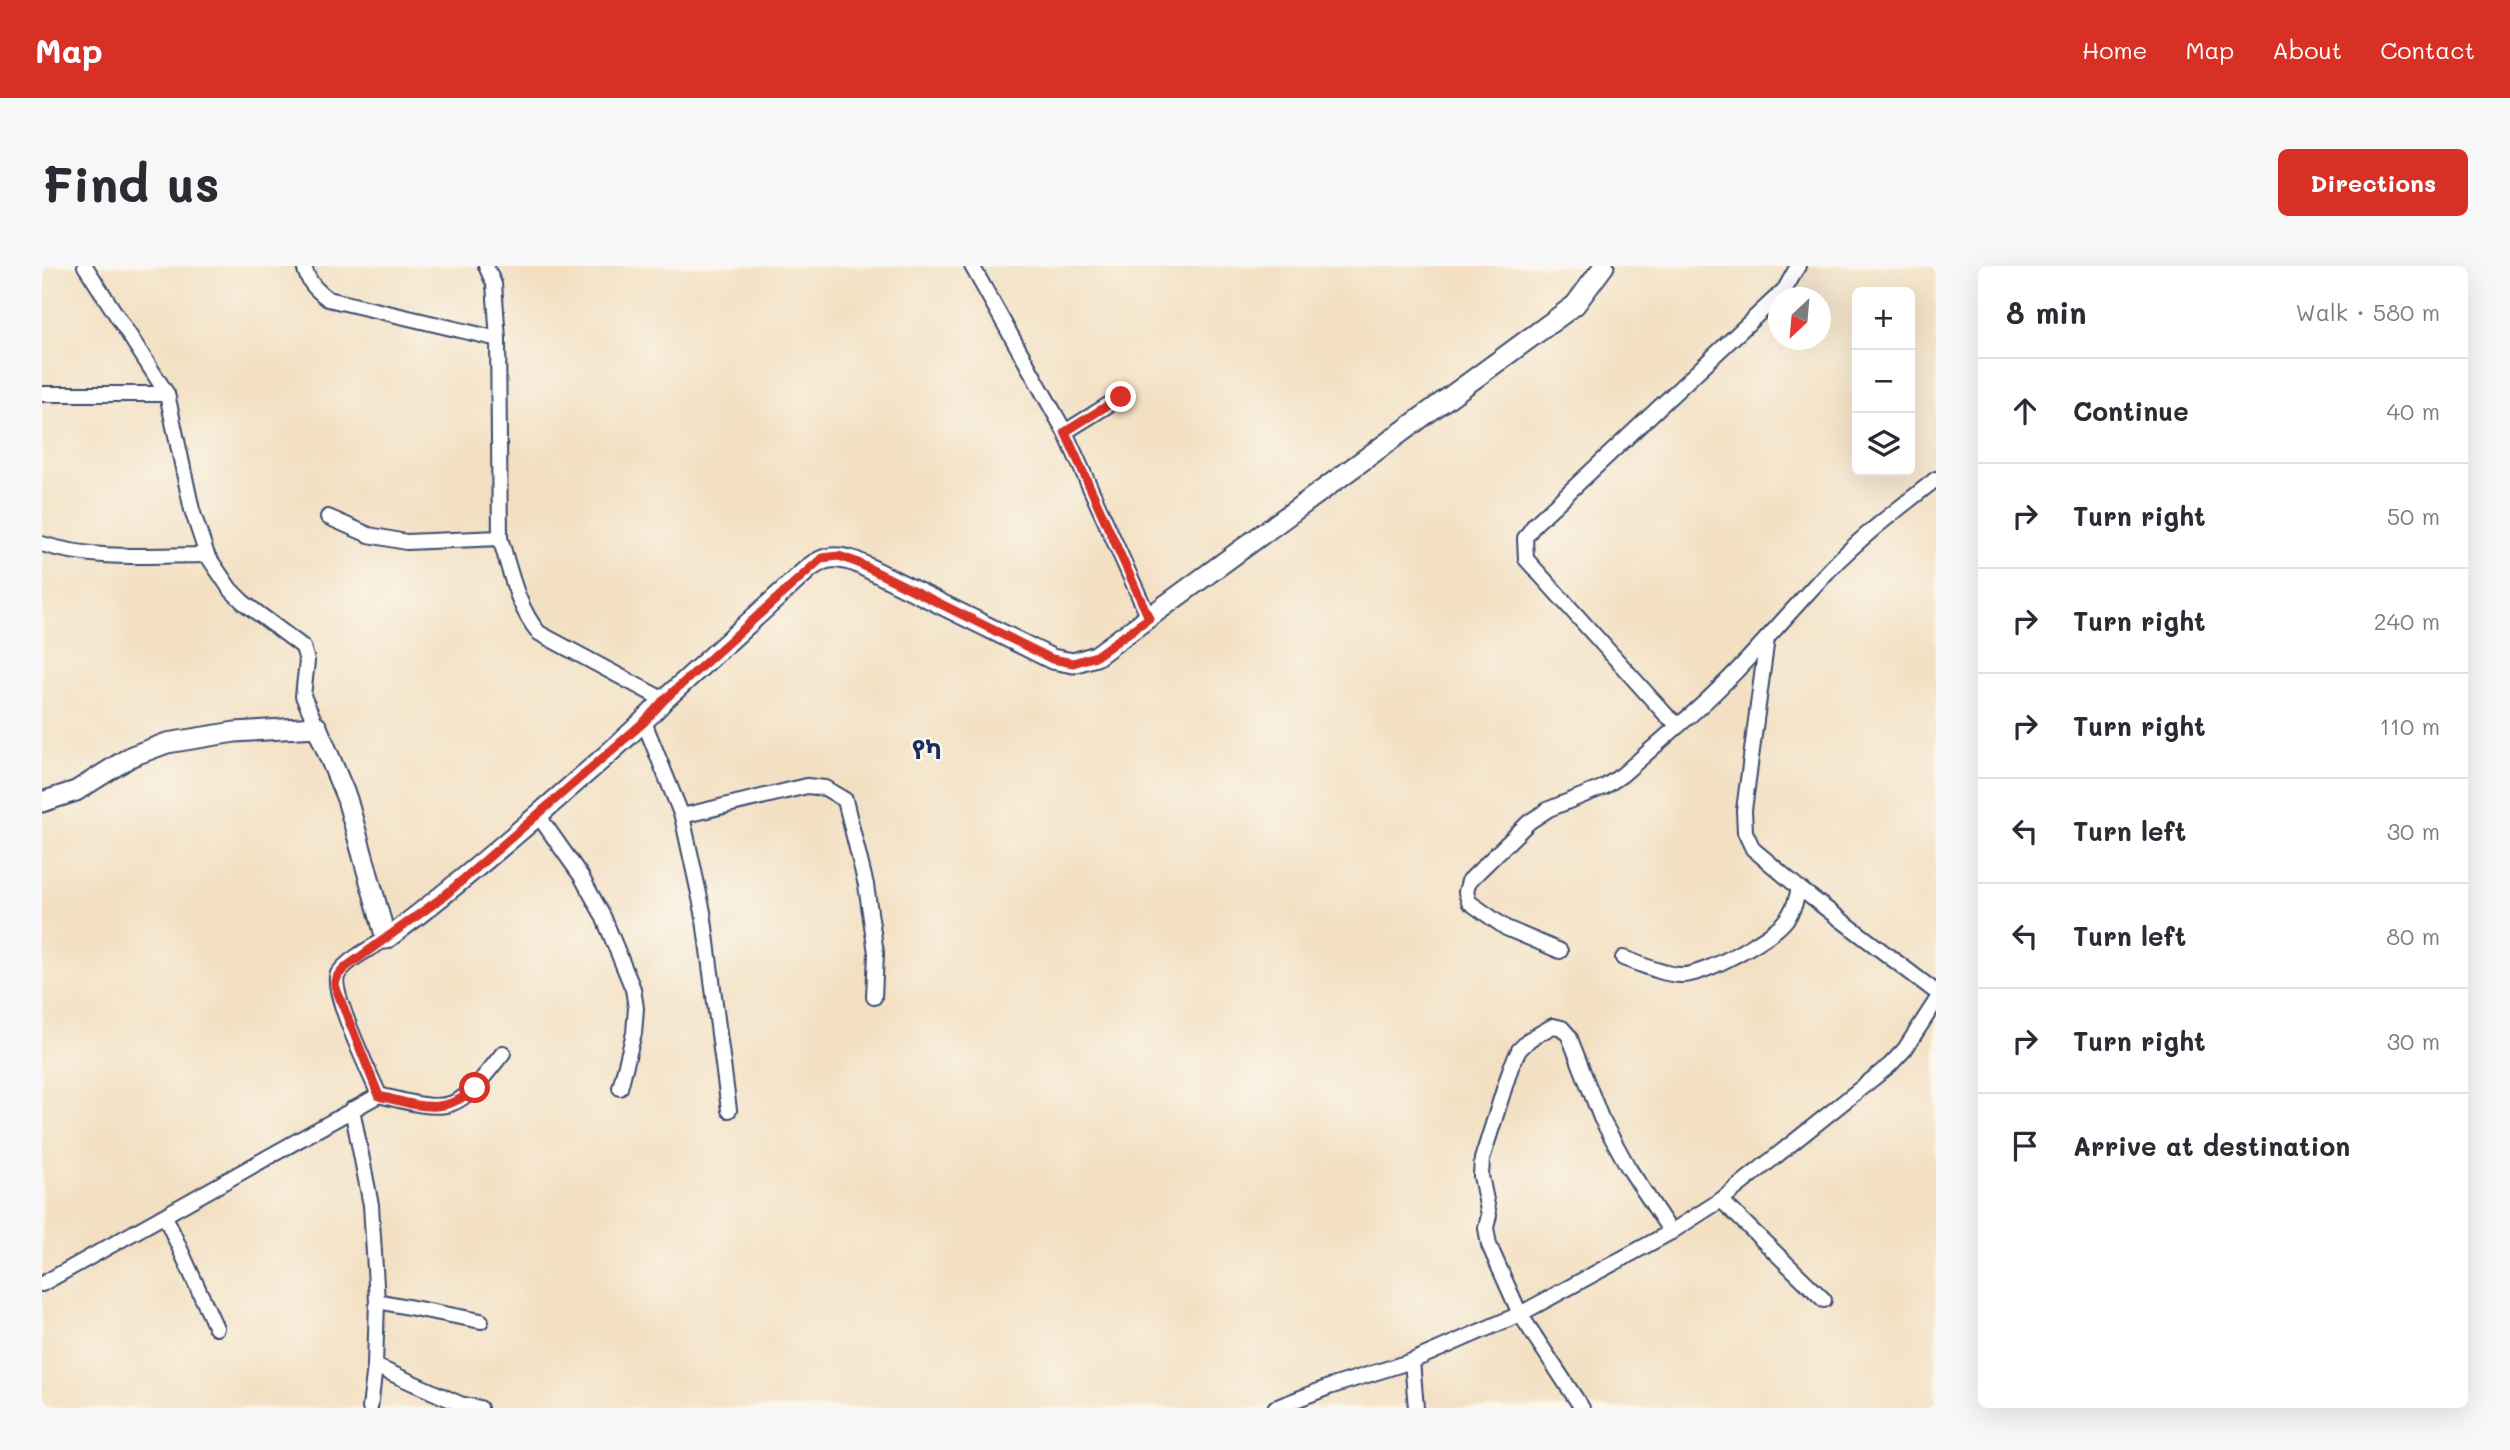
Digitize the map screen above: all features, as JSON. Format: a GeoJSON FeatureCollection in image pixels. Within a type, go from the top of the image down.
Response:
{"type":"FeatureCollection","features":[{"type":"Feature","properties":{"kind":"street"},"geometry":{"type":"LineString","coordinates":[[304,266],[314,288],[328,299],[498,339]]}},
{"type":"Feature","properties":{"kind":"street"},"geometry":{"type":"LineString","coordinates":[[486,266],[494,284],[498,339],[500,538],[522,606],[529,622],[539,633],[664,700]]}},
{"type":"Feature","properties":{"kind":"street"},"geometry":{"type":"LineString","coordinates":[[972,266],[1065,432],[1149,618]]}},
{"type":"Feature","properties":{"kind":"street"},"geometry":{"type":"LineString","coordinates":[[379,1096],[340,1002],[335,984],[338,975],[443,897],[644,722],[664,700],[822,558],[839,556],[856,562],[1052,659],[1073,663],[1096,656],[1576,305],[1604,266]]}},
{"type":"Feature","properties":{"kind":"street"},"geometry":{"type":"LineString","coordinates":[[1679,725],[1667,716],[1526,559],[1525,538],[1535,524],[1785,289],[1798,266]]}},
{"type":"Feature","properties":{"kind":"street"},"geometry":{"type":"LineString","coordinates":[[88,267],[167,394],[192,510],[207,555],[230,589],[243,602],[303,647],[307,661],[303,696],[347,799],[386,939]]}},
{"type":"Feature","properties":{"kind":"street"},"geometry":{"type":"LineString","coordinates":[[42,394],[167,394]]}},
{"type":"Feature","properties":{"kind":"street"},"geometry":{"type":"LineString","coordinates":[[1065,432],[1121,397]]}},
{"type":"Feature","properties":{"kind":"street"},"geometry":{"type":"LineString","coordinates":[[1560,951],[1506,928],[1469,902],[1466,892],[1469,881],[1529,822],[1549,809],[1604,787],[1622,775],[1679,725],[1767,638],[1835,565],[1936,479]]}},
{"type":"Feature","properties":{"kind":"street"},"geometry":{"type":"LineString","coordinates":[[328,517],[369,535],[406,542],[500,538]]}},
{"type":"Feature","properties":{"kind":"street"},"geometry":{"type":"LineString","coordinates":[[42,544],[67,552],[103,555],[207,555]]}},
{"type":"Feature","properties":{"kind":"street"},"geometry":{"type":"LineString","coordinates":[[1767,638],[1745,810],[1745,832],[1754,849],[1799,888],[1936,992]]}},
{"type":"Feature","properties":{"kind":"street"},"geometry":{"type":"LineString","coordinates":[[644,722],[682,816],[703,912],[729,1110]]}},
{"type":"Feature","properties":{"kind":"street"},"geometry":{"type":"LineString","coordinates":[[42,802],[76,791],[132,756],[167,743],[235,732],[317,727]]}},
{"type":"Feature","properties":{"kind":"street"},"geometry":{"type":"LineString","coordinates":[[682,816],[807,786],[825,788],[845,800],[866,885],[876,953],[874,997]]}},
{"type":"Feature","properties":{"kind":"street"},"geometry":{"type":"LineString","coordinates":[[538,815],[581,876],[603,916],[633,989],[636,1008],[634,1033],[621,1088]]}},
{"type":"Feature","properties":{"kind":"street"},"geometry":{"type":"LineString","coordinates":[[1623,958],[1681,975],[1695,972],[1755,946],[1772,934],[1795,906],[1799,888]]}},
{"type":"Feature","properties":{"kind":"street"},"geometry":{"type":"LineString","coordinates":[[1275,1408],[1329,1387],[1412,1361],[1520,1314],[1671,1232],[1721,1199],[1890,1065],[1905,1049],[1936,1001]]}},
{"type":"Feature","properties":{"kind":"street"},"geometry":{"type":"LineString","coordinates":[[1582,1408],[1520,1314],[1489,1245],[1486,1228],[1489,1215],[1481,1176],[1482,1158],[1511,1067],[1519,1050],[1530,1039],[1553,1026],[1562,1028],[1569,1036],[1601,1118],[1628,1167],[1671,1232]]}},
{"type":"Feature","properties":{"kind":"street"},"geometry":{"type":"LineString","coordinates":[[42,1284],[379,1096],[420,1106],[447,1106],[462,1100],[503,1053]]}},
{"type":"Feature","properties":{"kind":"street"},"geometry":{"type":"LineString","coordinates":[[352,1109],[372,1205],[377,1301],[375,1366],[370,1408]]}},
{"type":"Feature","properties":{"kind":"street"},"geometry":{"type":"LineString","coordinates":[[1721,1199],[1824,1300]]}},
{"type":"Feature","properties":{"kind":"street"},"geometry":{"type":"LineString","coordinates":[[164,1216],[216,1328]]}},
{"type":"Feature","properties":{"kind":"street"},"geometry":{"type":"LineString","coordinates":[[377,1301],[481,1321]]}},
{"type":"Feature","properties":{"kind":"street"},"geometry":{"type":"LineString","coordinates":[[1412,1361],[1416,1408]]}},
{"type":"Feature","properties":{"kind":"street"},"geometry":{"type":"LineString","coordinates":[[375,1366],[460,1404],[480,1408]]}},
{"type":"Feature","properties":{"kind":"district","name":"የካ"},"geometry":{"type":"Point","coordinates":[927,749]}},
{"type":"Feature","properties":{"kind":"route"},"geometry":{"type":"LineString","coordinates":[[475,1088],[462,1100],[447,1106],[420,1106],[379,1096],[340,1002],[335,984],[338,975],[357,958],[443,897],[644,722],[664,700],[822,558],[839,556],[856,562],[1052,659],[1073,663],[1096,656],[1149,618],[1065,432],[1121,397]]}}]}
